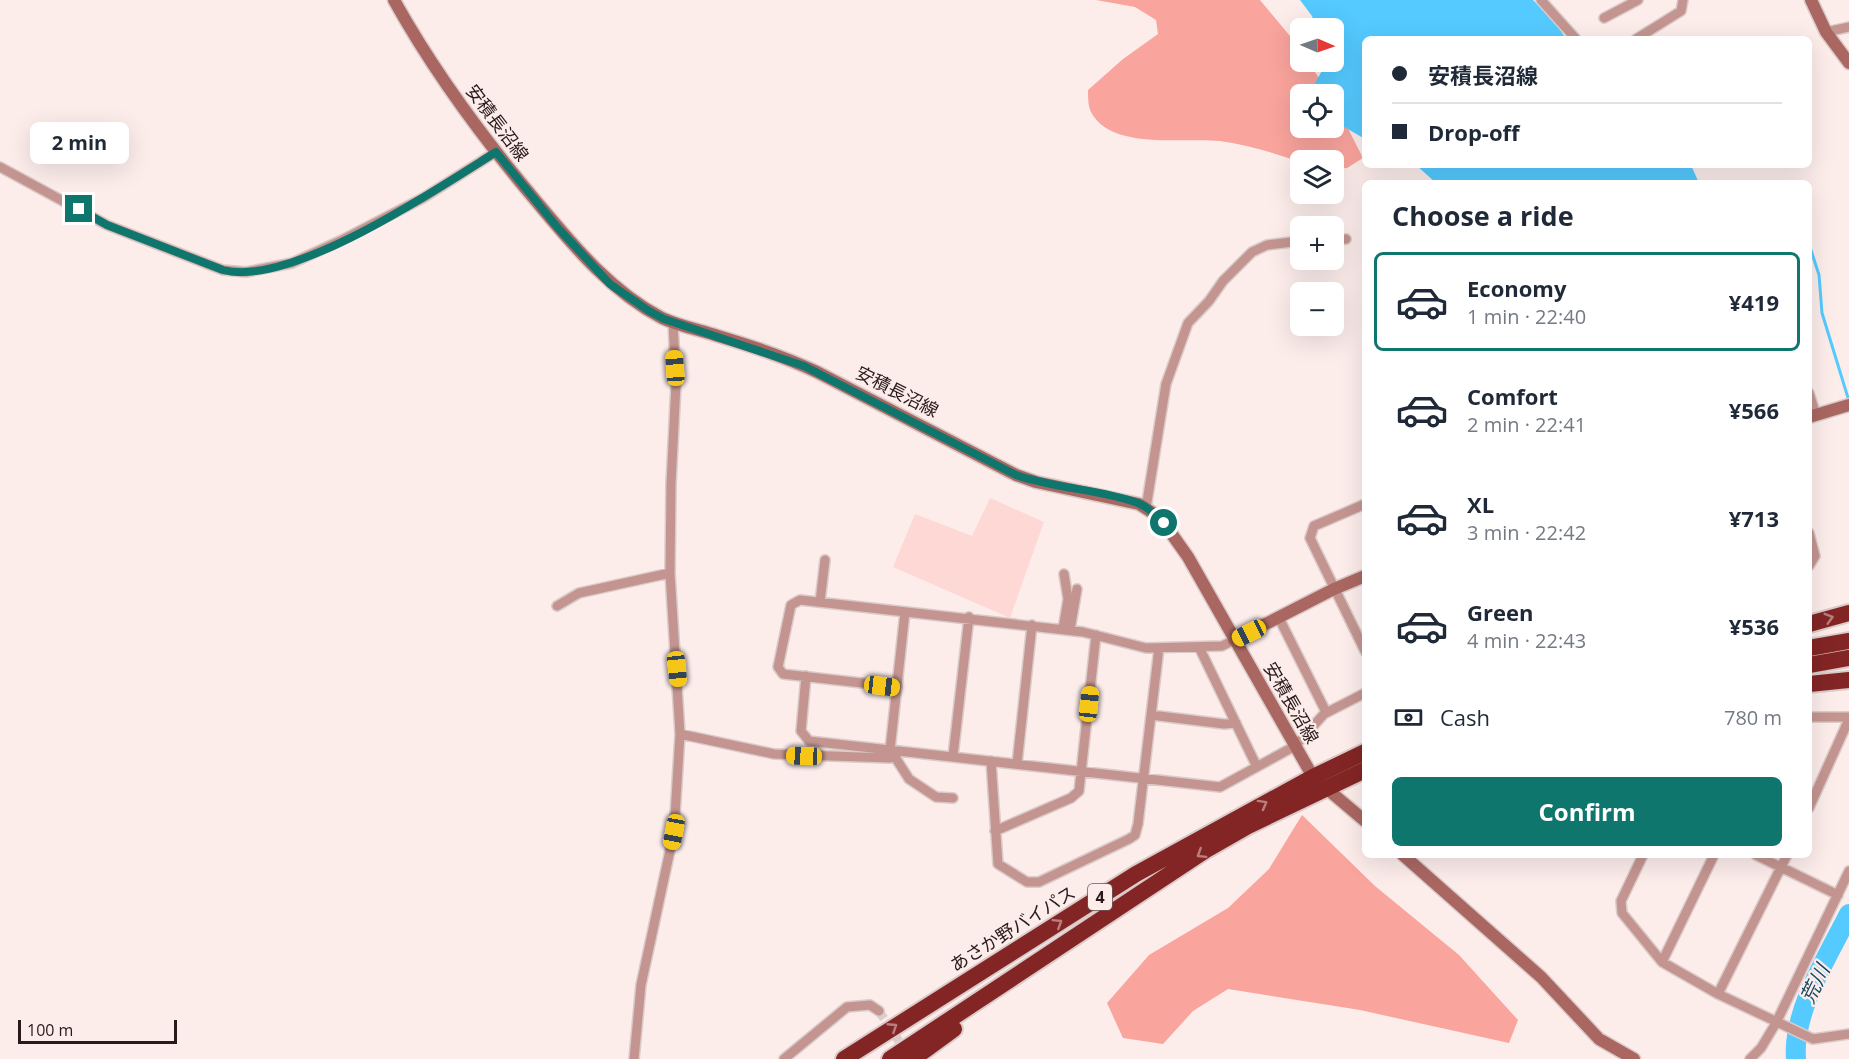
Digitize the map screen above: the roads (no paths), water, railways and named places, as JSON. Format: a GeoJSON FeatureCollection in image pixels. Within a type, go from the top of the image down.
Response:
{"type":"FeatureCollection","features":[{"type":"Feature","properties":{"kind":"highway"},"geometry":{"type":"LineString","coordinates":[[1812,623],[1849,613]]}},
{"type":"Feature","properties":{"kind":"highway"},"geometry":{"type":"LineString","coordinates":[[1812,647],[1849,641]]}},
{"type":"Feature","properties":{"kind":"highway"},"geometry":{"type":"LineString","coordinates":[[1812,664],[1849,658]]}},
{"type":"Feature","properties":{"kind":"highway"},"geometry":{"type":"LineString","coordinates":[[1812,684],[1849,680]]}},
{"type":"Feature","properties":{"kind":"highway","name":"あさか野バイパス"},"geometry":{"type":"LineString","coordinates":[[844,1059],[1136,874],[1313,777],[1362,753]]}},
{"type":"Feature","properties":{"kind":"highway","name":"あさか野バイパス"},"geometry":{"type":"LineString","coordinates":[[890,1059],[1206,850],[1248,826],[1362,771]]}},
{"type":"Feature","properties":{"kind":"highway"},"geometry":{"type":"LineString","coordinates":[[913,1059],[999,996],[1012,984],[1018,974]]}},
{"type":"Feature","properties":{"kind":"main road","name":"安積長沼線"},"geometry":{"type":"LineString","coordinates":[[394,0],[432,66],[496,152],[558,228],[610,284],[649,311],[673,322],[799,364],[1016,475],[1036,482],[1124,500],[1146,508],[1156,515],[1177,539],[1313,777],[1362,818]]}},
{"type":"Feature","properties":{"kind":"main road"},"geometry":{"type":"LineString","coordinates":[[1811,0],[1826,32],[1849,63]]}},
{"type":"Feature","properties":{"kind":"main road"},"geometry":{"type":"LineString","coordinates":[[1812,416],[1849,405]]}},
{"type":"Feature","properties":{"kind":"main road"},"geometry":{"type":"LineString","coordinates":[[1234,640],[1362,577]]}},
{"type":"Feature","properties":{"kind":"main road"},"geometry":{"type":"LineString","coordinates":[[1406,858],[1550,985],[1599,1039],[1634,1059]]}},
{"type":"Feature","properties":{"kind":"street"},"geometry":{"type":"LineString","coordinates":[[1541,0],[1573,36]]}},
{"type":"Feature","properties":{"kind":"street"},"geometry":{"type":"LineString","coordinates":[[1604,18],[1638,0]]}},
{"type":"Feature","properties":{"kind":"street"},"geometry":{"type":"LineString","coordinates":[[1641,36],[1682,11],[1683,0]]}},
{"type":"Feature","properties":{"kind":"street"},"geometry":{"type":"LineString","coordinates":[[1826,32],[1849,27]]}},
{"type":"Feature","properties":{"kind":"street"},"geometry":{"type":"LineString","coordinates":[[0,167],[107,225],[223,270],[246,272],[292,263],[333,245],[423,198],[496,152]]}},
{"type":"Feature","properties":{"kind":"street"},"geometry":{"type":"LineString","coordinates":[[1146,508],[1166,384],[1188,323],[1209,301],[1222,281],[1251,252],[1267,245],[1290,242]]}},
{"type":"Feature","properties":{"kind":"street"},"geometry":{"type":"LineString","coordinates":[[634,1059],[641,985],[674,832],[680,734],[670,573],[671,484],[676,384],[673,322]]}},
{"type":"Feature","properties":{"kind":"street"},"geometry":{"type":"LineString","coordinates":[[1362,505],[1314,526],[1310,538],[1362,645]]}},
{"type":"Feature","properties":{"kind":"street"},"geometry":{"type":"LineString","coordinates":[[1812,544],[1815,556],[1812,561]]}},
{"type":"Feature","properties":{"kind":"street"},"geometry":{"type":"LineString","coordinates":[[820,602],[825,560]]}},
{"type":"Feature","properties":{"kind":"street"},"geometry":{"type":"LineString","coordinates":[[557,606],[579,593],[670,573]]}},
{"type":"Feature","properties":{"kind":"street"},"geometry":{"type":"LineString","coordinates":[[1064,574],[1068,598],[1066,629]]}},
{"type":"Feature","properties":{"kind":"street"},"geometry":{"type":"LineString","coordinates":[[1066,629],[1077,589]]}},
{"type":"Feature","properties":{"kind":"street"},"geometry":{"type":"LineString","coordinates":[[897,687],[783,674],[778,668],[791,605],[800,600],[969,617],[1066,629],[1146,648],[1222,646],[1234,640]]}},
{"type":"Feature","properties":{"kind":"street"},"geometry":{"type":"LineString","coordinates":[[905,612],[897,687],[894,753],[909,779],[936,796],[953,798]]}},
{"type":"Feature","properties":{"kind":"street"},"geometry":{"type":"LineString","coordinates":[[953,756],[969,617]]}},
{"type":"Feature","properties":{"kind":"street"},"geometry":{"type":"LineString","coordinates":[[1279,618],[1326,712]]}},
{"type":"Feature","properties":{"kind":"street"},"geometry":{"type":"LineString","coordinates":[[1017,764],[1032,625]]}},
{"type":"Feature","properties":{"kind":"street"},"geometry":{"type":"LineString","coordinates":[[996,831],[1075,796],[1079,791],[1096,635]]}},
{"type":"Feature","properties":{"kind":"street"},"geometry":{"type":"LineString","coordinates":[[1199,647],[1257,767]]}},
{"type":"Feature","properties":{"kind":"street"},"geometry":{"type":"LineString","coordinates":[[991,761],[998,864],[1027,882],[1039,882],[1135,835],[1159,648]]}},
{"type":"Feature","properties":{"kind":"street"},"geometry":{"type":"LineString","coordinates":[[806,676],[801,731],[809,741],[894,753]]}},
{"type":"Feature","properties":{"kind":"street"},"geometry":{"type":"LineString","coordinates":[[680,734],[774,754],[894,753],[953,756],[1220,786],[1295,746],[1326,712],[1362,694]]}},
{"type":"Feature","properties":{"kind":"street"},"geometry":{"type":"LineString","coordinates":[[1151,715],[1224,724],[1236,723]]}},
{"type":"Feature","properties":{"kind":"street"},"geometry":{"type":"LineString","coordinates":[[1812,717],[1849,718],[1812,801]]}},
{"type":"Feature","properties":{"kind":"street"},"geometry":{"type":"LineString","coordinates":[[1642,858],[1621,904],[1622,913],[1662,962],[1718,994],[1813,1039],[1849,1034]]}},
{"type":"Feature","properties":{"kind":"street"},"geometry":{"type":"LineString","coordinates":[[1662,962],[1713,858]]}},
{"type":"Feature","properties":{"kind":"street"},"geometry":{"type":"LineString","coordinates":[[1762,858],[1838,895]]}},
{"type":"Feature","properties":{"kind":"street"},"geometry":{"type":"LineString","coordinates":[[1718,994],[1786,858]]}},
{"type":"Feature","properties":{"kind":"street"},"geometry":{"type":"LineString","coordinates":[[1750,1059],[1765,1042],[1776,1023],[1849,871]]}},
{"type":"Feature","properties":{"kind":"street"},"geometry":{"type":"LineString","coordinates":[[784,1059],[847,1007],[870,1005],[879,1011]]}},
{"type":"Feature","properties":{"kind":"water"},"geometry":{"type":"Polygon","coordinates":[[[1300,0],[1533,0],[1555,22],[1564,36],[1362,36],[1362,137],[1344,127],[1344,84],[1315,83],[1321,72],[1344,72],[1344,18],[1313,18],[1300,0]]]}},
{"type":"Feature","properties":{"kind":"water"},"geometry":{"type":"Polygon","coordinates":[[[1419,168],[1692,168],[1698,180],[1433,180],[1419,168]]]}},
{"type":"Feature","properties":{"kind":"waterway"},"geometry":{"type":"LineString","coordinates":[[1812,253],[1819,275],[1822,313],[1849,401]]}},
{"type":"Feature","properties":{"kind":"waterway","name":"荒川"},"geometry":{"type":"LineString","coordinates":[[1796,1059],[1796,1041],[1805,1004],[1849,914]]}},
{"type":"Feature","properties":{"kind":"tunnel"},"geometry":{"type":"LineString","coordinates":[[879,1011],[906,1052]]}}]}
